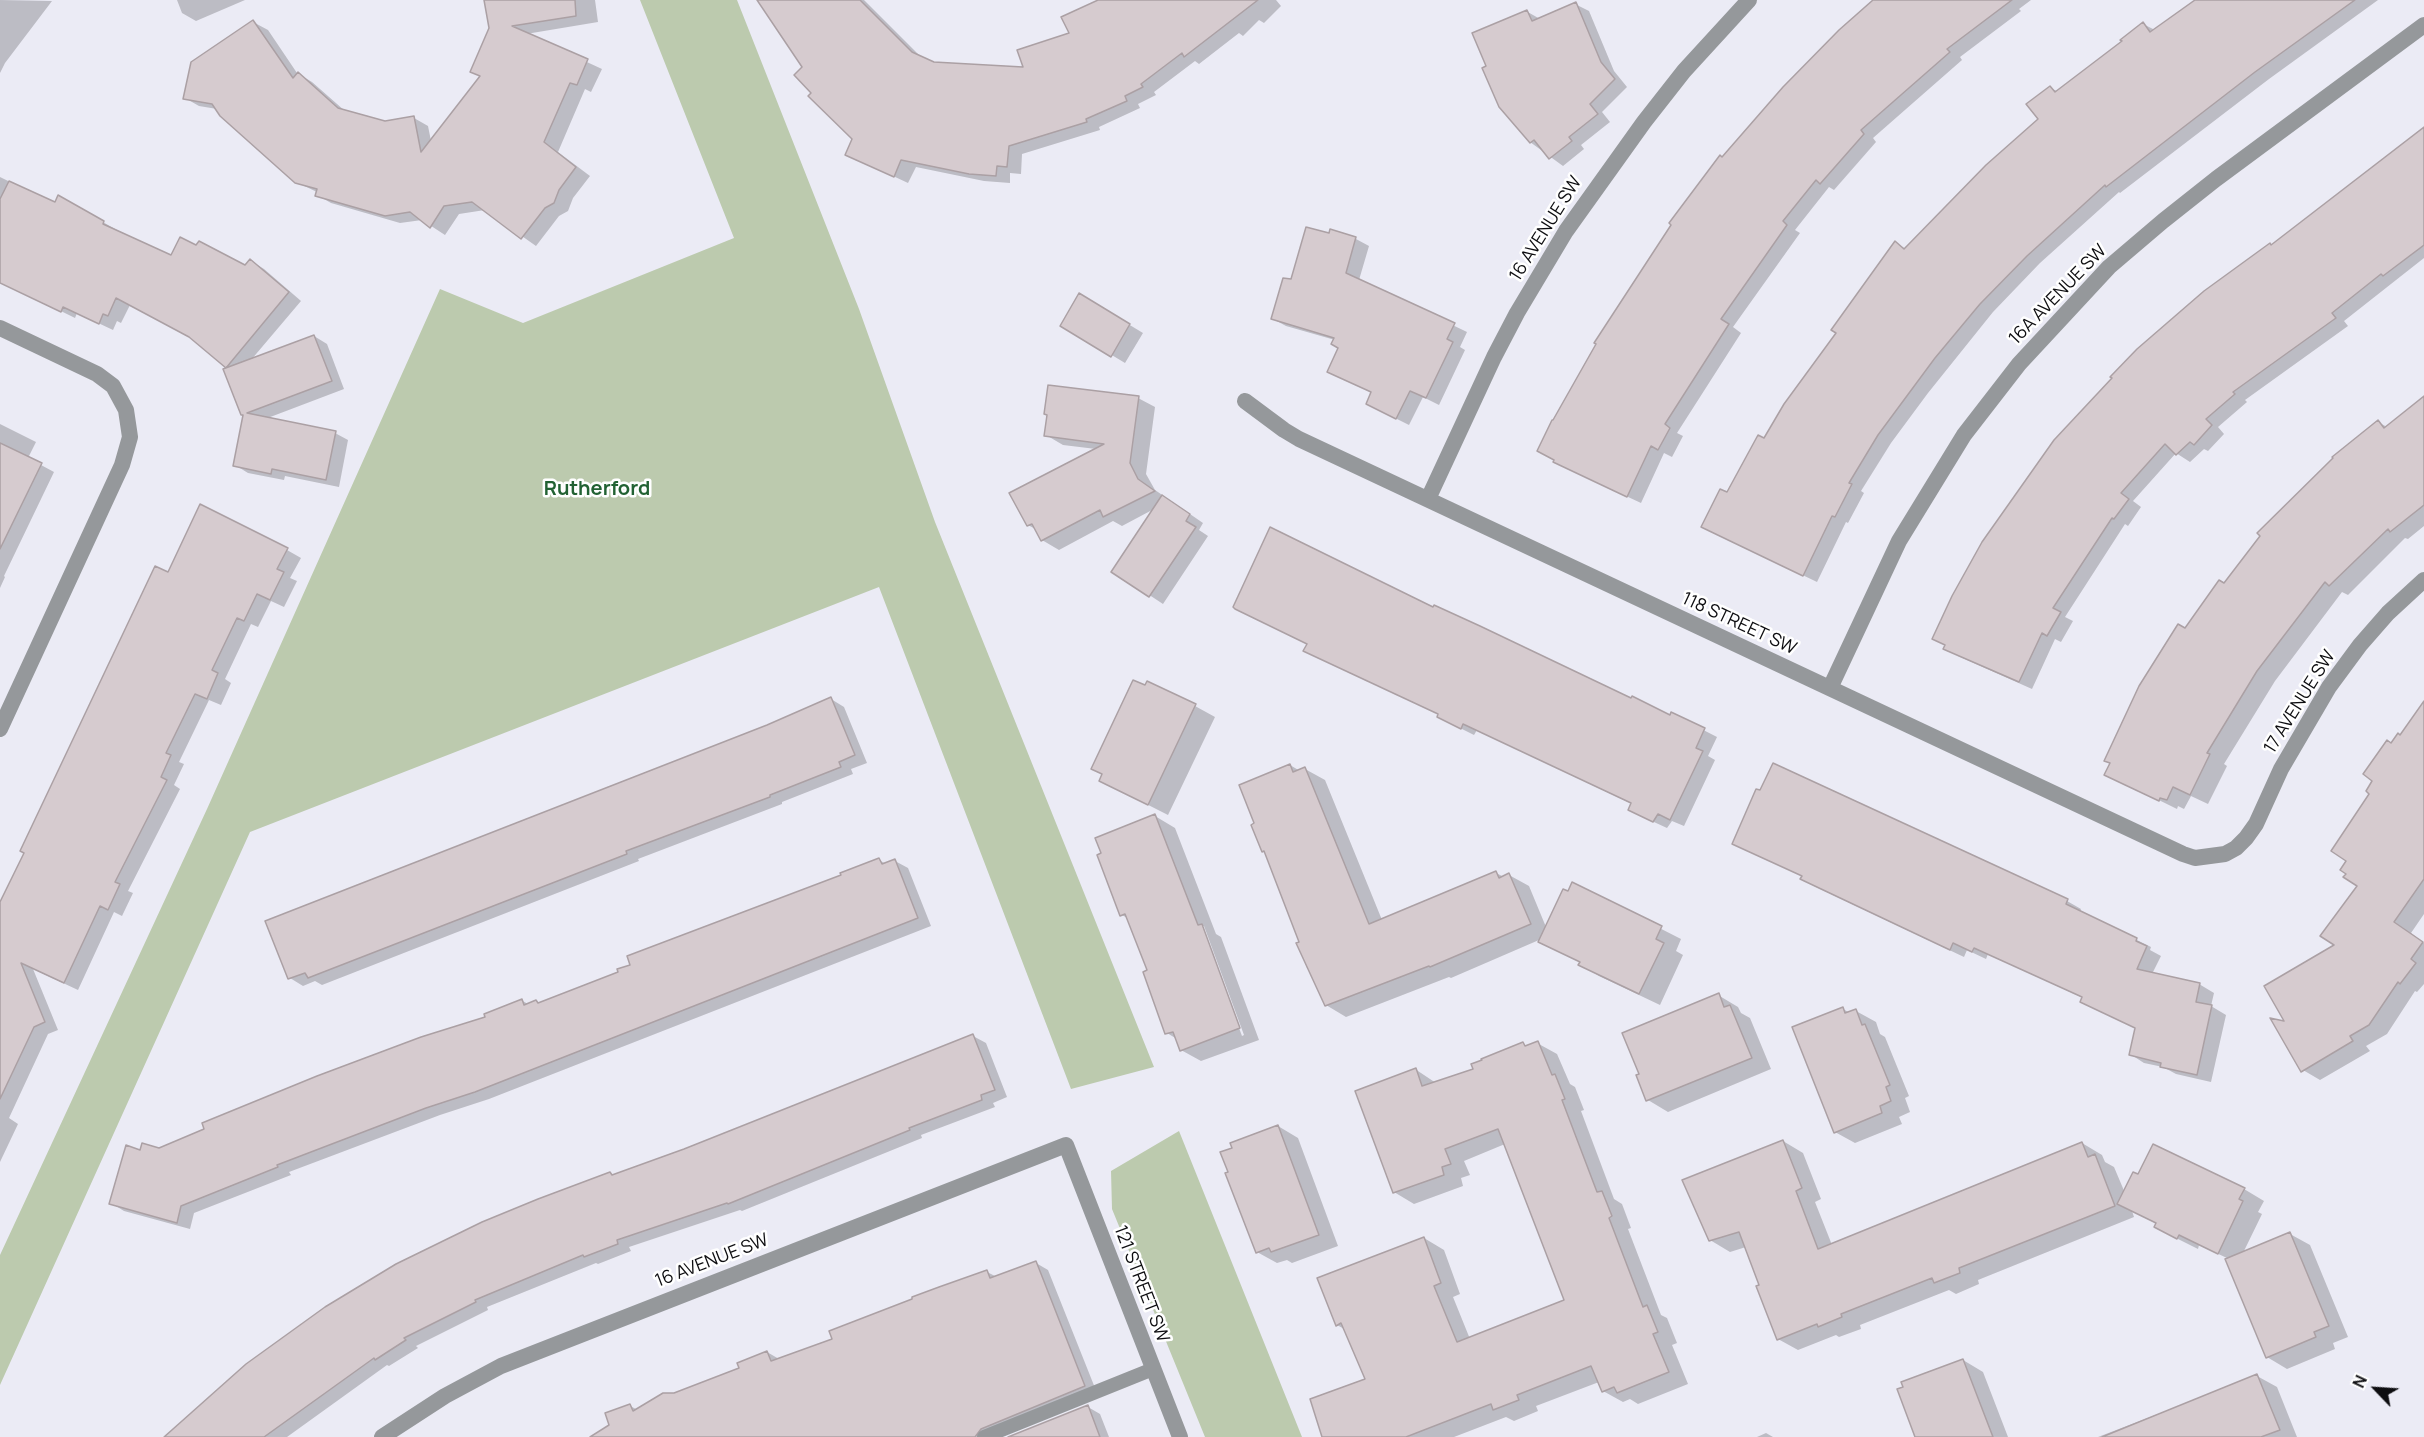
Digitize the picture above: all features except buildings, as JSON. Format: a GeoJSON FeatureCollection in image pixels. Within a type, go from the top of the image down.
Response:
{"type":"FeatureCollection","features":[{"type":"Feature","properties":{"kind":"street","name":"16 AVENUE SW"},"geometry":{"type":"LineString","coordinates":[[1428,499],[1494,357],[1566,231],[1644,122],[1740,3]]}},
{"type":"Feature","properties":{"kind":"street","name":"16A AVENUE SW"},"geometry":{"type":"LineString","coordinates":[[1830,688],[1899,541],[1964,435],[2019,364],[2109,267],[2163,221],[2424,25]]}},
{"type":"Feature","properties":{"kind":"street"},"geometry":{"type":"LineString","coordinates":[[0,328],[97,374],[113,386],[126,410],[130,436],[122,465],[0,729]]}},
{"type":"Feature","properties":{"kind":"street","name":"118 STREET SW"},"geometry":{"type":"LineString","coordinates":[[1245,401],[1299,439],[2182,854],[2202,858],[2225,854]]}},
{"type":"Feature","properties":{"kind":"street","name":"17 AVENUE SW"},"geometry":{"type":"LineString","coordinates":[[2225,854],[2236,848],[2256,824],[2281,769],[2329,687],[2360,645],[2388,613],[2424,580]]}},
{"type":"Feature","properties":{"kind":"street","name":"16 AVENUE SW"},"geometry":{"type":"LineString","coordinates":[[382,1437],[444,1396],[511,1362],[1066,1145]]}},
{"type":"Feature","properties":{"kind":"street","name":"121 STREET SW"},"geometry":{"type":"LineString","coordinates":[[1066,1145],[1180,1437]]}},
{"type":"Feature","properties":{"kind":"lane"},"geometry":{"type":"LineString","coordinates":[[984,1437],[1153,1370]]}},
{"type":"Feature","properties":{"kind":"green space"},"geometry":{"type":"Polygon","coordinates":[[[640,0],[737,0],[859,309],[935,522],[1154,1067],[1071,1089],[879,587],[250,832],[0,1385],[0,1255],[207,809],[440,289],[523,323],[734,238],[640,0]]]}},
{"type":"Feature","properties":{"kind":"green space"},"geometry":{"type":"Polygon","coordinates":[[[1179,1131],[1302,1437],[1205,1437],[1112,1209],[1111,1171],[1179,1131]]]}},
{"type":"Feature","properties":{"kind":"district","name":"Rutherford"},"geometry":{"type":"Point","coordinates":[597,489]}}]}
